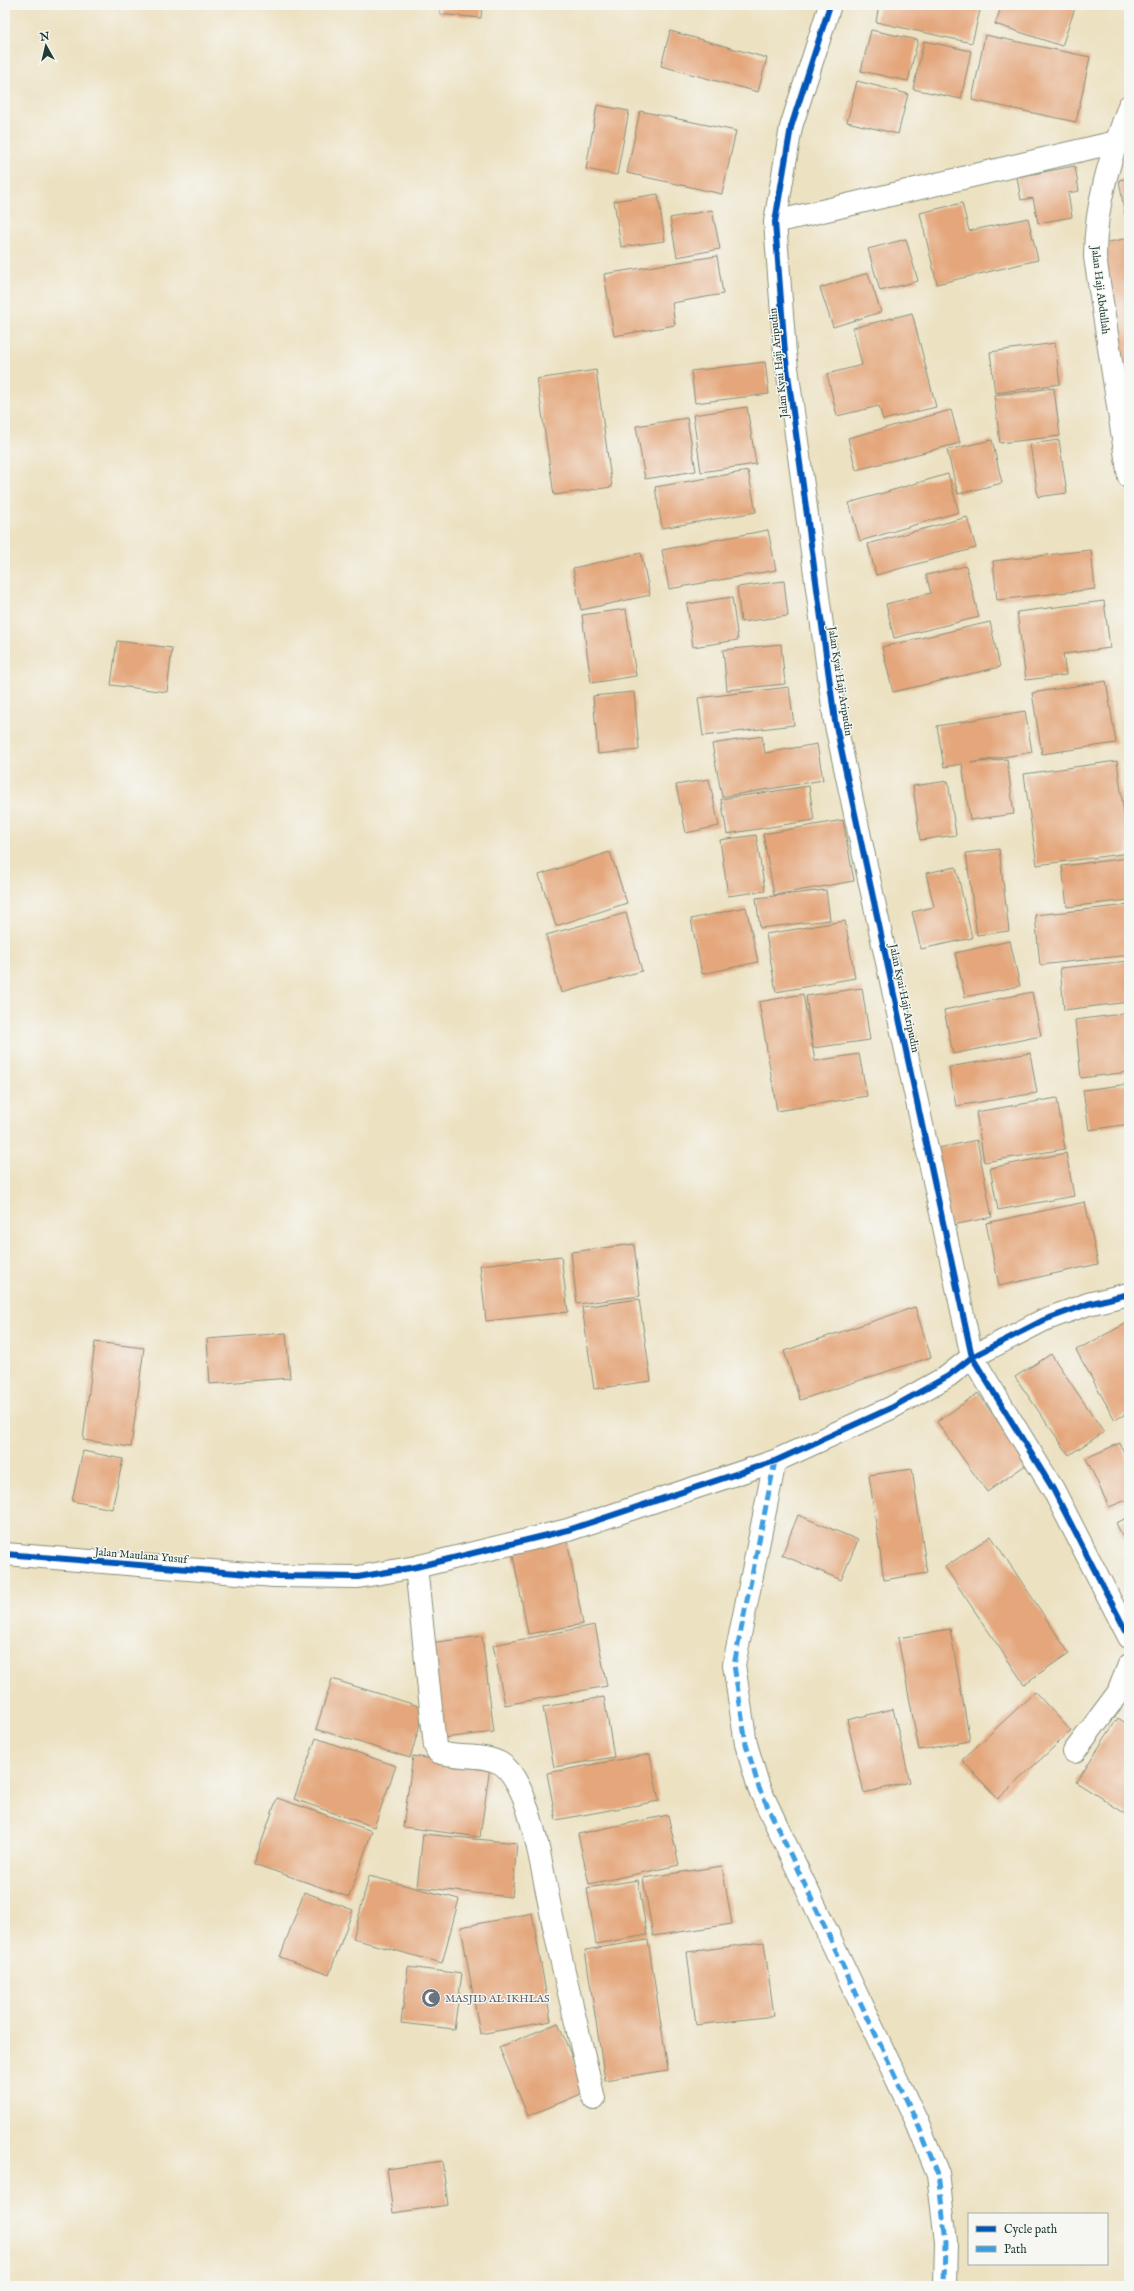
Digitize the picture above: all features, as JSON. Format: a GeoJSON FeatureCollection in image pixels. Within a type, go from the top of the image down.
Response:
{"type":"FeatureCollection","features":[{"type":"Feature","properties":{"kind":"street","name":"Jalan Kyai Haji Aripudin"},"geometry":{"type":"LineString","coordinates":[[830,5],[791,127],[775,222],[785,353],[835,721],[972,1356],[1053,1489],[1129,1637]]}},
{"type":"Feature","properties":{"kind":"street","name":"Jalan Haji Abdullah"},"geometry":{"type":"LineString","coordinates":[[1129,106],[1122,140],[1098,212],[1095,257],[1129,477]]}},
{"type":"Feature","properties":{"kind":"street"},"geometry":{"type":"LineString","coordinates":[[775,222],[1122,140]]}},
{"type":"Feature","properties":{"kind":"street","name":"Jalan Maulana Yusuf"},"geometry":{"type":"LineString","coordinates":[[5,1554],[274,1576],[358,1577],[416,1567],[568,1530],[775,1461],[891,1408],[948,1376],[972,1356],[1044,1320],[1088,1304],[1129,1294]]}},
{"type":"Feature","properties":{"kind":"street"},"geometry":{"type":"LineString","coordinates":[[775,1461],[734,1665],[746,1744],[759,1788],[917,2122],[938,2174],[946,2242],[945,2286]]}},
{"type":"Feature","properties":{"kind":"street"},"geometry":{"type":"LineString","coordinates":[[416,1567],[435,1746],[438,1752],[446,1755],[482,1758],[501,1764],[515,1777],[539,1851],[555,1930],[594,2099]]}},
{"type":"Feature","properties":{"kind":"street"},"geometry":{"type":"LineString","coordinates":[[1074,1752],[1118,1692],[1129,1665]]}},
{"type":"Feature","properties":{"kind":"building"},"geometry":{"type":"Polygon","coordinates":[[[440,5],[482,5],[481,18],[440,14],[440,5]]]}},
{"type":"Feature","properties":{"kind":"building"},"geometry":{"type":"Polygon","coordinates":[[[879,5],[981,6],[972,43],[876,22],[879,5]]]}},
{"type":"Feature","properties":{"kind":"building"},"geometry":{"type":"Polygon","coordinates":[[[1002,5],[1076,5],[1062,46],[995,24],[1002,5]]]}},
{"type":"Feature","properties":{"kind":"building"},"geometry":{"type":"Polygon","coordinates":[[[871,30],[918,40],[908,81],[861,71],[871,30]]]}},
{"type":"Feature","properties":{"kind":"building"},"geometry":{"type":"Polygon","coordinates":[[[670,31],[767,58],[758,92],[661,66],[670,31]]]}},
{"type":"Feature","properties":{"kind":"building"},"geometry":{"type":"Polygon","coordinates":[[[985,35],[1090,57],[1076,122],[972,100],[985,35]]]}},
{"type":"Feature","properties":{"kind":"building"},"geometry":{"type":"Polygon","coordinates":[[[924,41],[971,51],[961,99],[913,89],[924,41]]]}},
{"type":"Feature","properties":{"kind":"building"},"geometry":{"type":"Polygon","coordinates":[[[857,81],[908,94],[898,134],[847,122],[857,81]]]}},
{"type":"Feature","properties":{"kind":"building"},"geometry":{"type":"Polygon","coordinates":[[[597,105],[629,111],[617,175],[586,169],[597,105]]]}},
{"type":"Feature","properties":{"kind":"building"},"geometry":{"type":"Polygon","coordinates":[[[640,111],[736,131],[722,194],[627,173],[640,111]]]}},
{"type":"Feature","properties":{"kind":"building"},"geometry":{"type":"Polygon","coordinates":[[[1075,166],[1079,191],[1068,193],[1072,217],[1038,223],[1033,198],[1021,200],[1017,177],[1075,166]]]}},
{"type":"Feature","properties":{"kind":"building"},"geometry":{"type":"Polygon","coordinates":[[[1129,178],[1129,233],[1128,233],[1119,180],[1129,178]]]}},
{"type":"Feature","properties":{"kind":"building"},"geometry":{"type":"Polygon","coordinates":[[[658,194],[665,241],[621,247],[614,201],[658,194]]]}},
{"type":"Feature","properties":{"kind":"building"},"geometry":{"type":"Polygon","coordinates":[[[962,203],[969,231],[1028,218],[1038,260],[937,284],[920,213],[962,203]]]}},
{"type":"Feature","properties":{"kind":"building"},"geometry":{"type":"Polygon","coordinates":[[[712,210],[720,249],[677,257],[670,218],[712,210]]]}},
{"type":"Feature","properties":{"kind":"building"},"geometry":{"type":"Polygon","coordinates":[[[1129,238],[1129,399],[1126,400],[1099,244],[1129,238]]]}},
{"type":"Feature","properties":{"kind":"building"},"geometry":{"type":"Polygon","coordinates":[[[906,239],[918,281],[880,291],[868,249],[906,239]]]}},
{"type":"Feature","properties":{"kind":"building"},"geometry":{"type":"Polygon","coordinates":[[[717,256],[723,294],[672,303],[675,325],[614,336],[604,274],[717,256]]]}},
{"type":"Feature","properties":{"kind":"building"},"geometry":{"type":"Polygon","coordinates":[[[868,273],[881,312],[833,327],[820,288],[868,273]]]}},
{"type":"Feature","properties":{"kind":"building"},"geometry":{"type":"Polygon","coordinates":[[[912,313],[936,407],[883,420],[879,406],[837,416],[827,374],[862,365],[853,328],[912,313]]]}},
{"type":"Feature","properties":{"kind":"building"},"geometry":{"type":"Polygon","coordinates":[[[1055,343],[1060,384],[995,393],[990,352],[1055,343]]]}},
{"type":"Feature","properties":{"kind":"building"},"geometry":{"type":"Polygon","coordinates":[[[765,362],[769,394],[695,403],[691,371],[765,362]]]}},
{"type":"Feature","properties":{"kind":"building"},"geometry":{"type":"Polygon","coordinates":[[[596,370],[612,487],[554,495],[537,379],[596,370]]]}},
{"type":"Feature","properties":{"kind":"building"},"geometry":{"type":"Polygon","coordinates":[[[1054,388],[1060,436],[1000,443],[994,395],[1054,388]]]}},
{"type":"Feature","properties":{"kind":"building"},"geometry":{"type":"Polygon","coordinates":[[[747,407],[756,464],[701,472],[693,415],[747,407]]]}},
{"type":"Feature","properties":{"kind":"building"},"geometry":{"type":"Polygon","coordinates":[[[951,410],[960,443],[856,470],[848,438],[951,410]]]}},
{"type":"Feature","properties":{"kind":"building"},"geometry":{"type":"Polygon","coordinates":[[[687,418],[696,471],[645,479],[636,426],[687,418]]]}},
{"type":"Feature","properties":{"kind":"building"},"geometry":{"type":"Polygon","coordinates":[[[992,440],[1002,483],[958,494],[947,450],[992,440]]]}},
{"type":"Feature","properties":{"kind":"building"},"geometry":{"type":"Polygon","coordinates":[[[1059,440],[1067,493],[1038,497],[1030,444],[1059,440]]]}},
{"type":"Feature","properties":{"kind":"building"},"geometry":{"type":"Polygon","coordinates":[[[748,471],[756,512],[662,528],[655,487],[748,471]]]}},
{"type":"Feature","properties":{"kind":"building"},"geometry":{"type":"Polygon","coordinates":[[[948,474],[959,512],[860,541],[849,503],[948,474]]]}},
{"type":"Feature","properties":{"kind":"building"},"geometry":{"type":"Polygon","coordinates":[[[967,517],[976,548],[876,575],[868,544],[967,517]]]}},
{"type":"Feature","properties":{"kind":"building"},"geometry":{"type":"Polygon","coordinates":[[[768,530],[776,570],[669,589],[662,550],[768,530]]]}},
{"type":"Feature","properties":{"kind":"building"},"geometry":{"type":"Polygon","coordinates":[[[1091,550],[1095,589],[997,600],[993,561],[1091,550]]]}},
{"type":"Feature","properties":{"kind":"building"},"geometry":{"type":"Polygon","coordinates":[[[641,553],[650,595],[581,610],[573,568],[641,553]]]}},
{"type":"Feature","properties":{"kind":"building"},"geometry":{"type":"Polygon","coordinates":[[[966,566],[979,617],[894,638],[886,604],[931,593],[926,575],[966,566]]]}},
{"type":"Feature","properties":{"kind":"building"},"geometry":{"type":"Polygon","coordinates":[[[784,581],[788,616],[741,622],[737,587],[784,581]]]}},
{"type":"Feature","properties":{"kind":"building"},"geometry":{"type":"Polygon","coordinates":[[[732,597],[738,640],[693,647],[687,604],[732,597]]]}},
{"type":"Feature","properties":{"kind":"building"},"geometry":{"type":"Polygon","coordinates":[[[1104,601],[1110,648],[1063,654],[1066,675],[1026,680],[1017,612],[1104,601]]]}},
{"type":"Feature","properties":{"kind":"building"},"geometry":{"type":"Polygon","coordinates":[[[626,609],[636,676],[591,683],[582,615],[626,609]]]}},
{"type":"Feature","properties":{"kind":"building"},"geometry":{"type":"Polygon","coordinates":[[[990,622],[1000,667],[893,692],[882,647],[990,622]]]}},
{"type":"Feature","properties":{"kind":"building"},"geometry":{"type":"Polygon","coordinates":[[[117,641],[172,648],[167,692],[111,685],[117,641]]]}},
{"type":"Feature","properties":{"kind":"building"},"geometry":{"type":"Polygon","coordinates":[[[781,644],[785,684],[727,690],[723,650],[781,644]]]}},
{"type":"Feature","properties":{"kind":"building"},"geometry":{"type":"Polygon","coordinates":[[[1106,681],[1116,743],[1042,754],[1032,693],[1106,681]]]}},
{"type":"Feature","properties":{"kind":"building"},"geometry":{"type":"Polygon","coordinates":[[[789,687],[794,725],[703,736],[698,698],[789,687]]]}},
{"type":"Feature","properties":{"kind":"building"},"geometry":{"type":"Polygon","coordinates":[[[634,692],[639,750],[598,754],[593,696],[634,692]]]}},
{"type":"Feature","properties":{"kind":"building"},"geometry":{"type":"Polygon","coordinates":[[[1025,711],[1032,752],[970,763],[1007,759],[1014,814],[970,820],[962,764],[944,767],[937,726],[1025,711]]]}},
{"type":"Feature","properties":{"kind":"building"},"geometry":{"type":"Polygon","coordinates":[[[762,736],[765,753],[817,744],[823,780],[722,797],[712,744],[762,736]]]}},
{"type":"Feature","properties":{"kind":"building"},"geometry":{"type":"Polygon","coordinates":[[[1117,761],[1129,853],[1037,865],[1024,774],[1117,761]]]}},
{"type":"Feature","properties":{"kind":"building"},"geometry":{"type":"Polygon","coordinates":[[[709,779],[719,826],[686,833],[676,785],[709,779]]]}},
{"type":"Feature","properties":{"kind":"building"},"geometry":{"type":"Polygon","coordinates":[[[948,781],[956,835],[920,840],[913,786],[948,781]]]}},
{"type":"Feature","properties":{"kind":"building"},"geometry":{"type":"Polygon","coordinates":[[[809,786],[814,820],[727,834],[721,799],[809,786]]]}},
{"type":"Feature","properties":{"kind":"building"},"geometry":{"type":"Polygon","coordinates":[[[843,820],[854,881],[774,895],[763,834],[843,820]]]}},
{"type":"Feature","properties":{"kind":"building"},"geometry":{"type":"Polygon","coordinates":[[[756,835],[765,891],[728,896],[720,840],[756,835]]]}},
{"type":"Feature","properties":{"kind":"building"},"geometry":{"type":"Polygon","coordinates":[[[999,849],[1009,931],[977,935],[966,853],[999,849]]]}},
{"type":"Feature","properties":{"kind":"building"},"geometry":{"type":"Polygon","coordinates":[[[610,852],[627,903],[556,926],[539,875],[610,852]]]}},
{"type":"Feature","properties":{"kind":"building"},"geometry":{"type":"Polygon","coordinates":[[[1129,858],[1129,900],[1067,907],[1062,866],[1129,858]]]}},
{"type":"Feature","properties":{"kind":"building"},"geometry":{"type":"Polygon","coordinates":[[[956,867],[972,938],[921,949],[912,912],[934,907],[926,873],[956,867]]]}},
{"type":"Feature","properties":{"kind":"building"},"geometry":{"type":"Polygon","coordinates":[[[826,890],[830,920],[760,928],[756,898],[826,890]]]}},
{"type":"Feature","properties":{"kind":"building"},"geometry":{"type":"Polygon","coordinates":[[[1129,905],[1129,955],[1040,965],[1035,915],[1129,905]]]}},
{"type":"Feature","properties":{"kind":"building"},"geometry":{"type":"Polygon","coordinates":[[[746,907],[758,962],[702,974],[691,919],[746,907]]]}},
{"type":"Feature","properties":{"kind":"building"},"geometry":{"type":"Polygon","coordinates":[[[626,913],[642,971],[561,993],[546,935],[626,913]]]}},
{"type":"Feature","properties":{"kind":"building"},"geometry":{"type":"Polygon","coordinates":[[[845,921],[855,978],[776,992],[766,934],[845,921]]]}},
{"type":"Feature","properties":{"kind":"building"},"geometry":{"type":"Polygon","coordinates":[[[1010,941],[1020,986],[965,997],[955,953],[1010,941]]]}},
{"type":"Feature","properties":{"kind":"building"},"geometry":{"type":"Polygon","coordinates":[[[1129,961],[1129,1002],[1064,1010],[1060,968],[1129,961]]]}},
{"type":"Feature","properties":{"kind":"building"},"geometry":{"type":"Polygon","coordinates":[[[862,988],[870,1040],[813,1048],[806,996],[862,988]]]}},
{"type":"Feature","properties":{"kind":"building"},"geometry":{"type":"Polygon","coordinates":[[[1032,992],[1041,1036],[953,1054],[944,1010],[1032,992]]]}},
{"type":"Feature","properties":{"kind":"building"},"geometry":{"type":"Polygon","coordinates":[[[803,994],[815,1061],[859,1054],[867,1096],[777,1111],[759,1002],[803,994]]]}},
{"type":"Feature","properties":{"kind":"building"},"geometry":{"type":"Polygon","coordinates":[[[1129,1013],[1129,1072],[1081,1078],[1075,1020],[1129,1013]]]}},
{"type":"Feature","properties":{"kind":"building"},"geometry":{"type":"Polygon","coordinates":[[[1030,1053],[1037,1093],[956,1106],[949,1067],[1030,1053]]]}},
{"type":"Feature","properties":{"kind":"building"},"geometry":{"type":"Polygon","coordinates":[[[1129,1084],[1129,1124],[1089,1130],[1083,1090],[1129,1084]]]}},
{"type":"Feature","properties":{"kind":"building"},"geometry":{"type":"Polygon","coordinates":[[[1057,1098],[1065,1149],[984,1162],[976,1112],[1057,1098]]]}},
{"type":"Feature","properties":{"kind":"building"},"geometry":{"type":"Polygon","coordinates":[[[977,1140],[992,1217],[948,1226],[934,1149],[977,1140]]]}},
{"type":"Feature","properties":{"kind":"building"},"geometry":{"type":"Polygon","coordinates":[[[1066,1153],[1074,1196],[998,1210],[990,1168],[1066,1153]]]}},
{"type":"Feature","properties":{"kind":"building"},"geometry":{"type":"Polygon","coordinates":[[[1085,1202],[1098,1264],[999,1286],[986,1223],[1085,1202]]]}},
{"type":"Feature","properties":{"kind":"building"},"geometry":{"type":"Polygon","coordinates":[[[634,1244],[640,1296],[577,1304],[571,1252],[634,1244]]]}},
{"type":"Feature","properties":{"kind":"building"},"geometry":{"type":"Polygon","coordinates":[[[561,1256],[568,1312],[486,1321],[480,1265],[561,1256]]]}},
{"type":"Feature","properties":{"kind":"building"},"geometry":{"type":"Polygon","coordinates":[[[639,1299],[651,1381],[594,1389],[582,1307],[639,1299]]]}},
{"type":"Feature","properties":{"kind":"building"},"geometry":{"type":"Polygon","coordinates":[[[915,1307],[931,1357],[800,1400],[784,1351],[915,1307]]]}},
{"type":"Feature","properties":{"kind":"building"},"geometry":{"type":"Polygon","coordinates":[[[1129,1322],[1129,1412],[1115,1420],[1076,1350],[1129,1322]]]}},
{"type":"Feature","properties":{"kind":"building"},"geometry":{"type":"Polygon","coordinates":[[[286,1333],[290,1378],[210,1384],[207,1339],[286,1333]]]}},
{"type":"Feature","properties":{"kind":"building"},"geometry":{"type":"Polygon","coordinates":[[[95,1342],[144,1348],[131,1447],[83,1440],[95,1342]]]}},
{"type":"Feature","properties":{"kind":"building"},"geometry":{"type":"Polygon","coordinates":[[[1051,1354],[1104,1432],[1069,1455],[1015,1377],[1051,1354]]]}},
{"type":"Feature","properties":{"kind":"building"},"geometry":{"type":"Polygon","coordinates":[[[978,1393],[1027,1464],[987,1492],[937,1422],[978,1393]]]}},
{"type":"Feature","properties":{"kind":"building"},"geometry":{"type":"Polygon","coordinates":[[[1120,1443],[1129,1464],[1129,1499],[1109,1507],[1086,1458],[1120,1443]]]}},
{"type":"Feature","properties":{"kind":"building"},"geometry":{"type":"Polygon","coordinates":[[[83,1451],[123,1459],[112,1509],[72,1501],[83,1451]]]}},
{"type":"Feature","properties":{"kind":"building"},"geometry":{"type":"Polygon","coordinates":[[[912,1469],[927,1573],[884,1580],[869,1475],[912,1469]]]}},
{"type":"Feature","properties":{"kind":"building"},"geometry":{"type":"Polygon","coordinates":[[[798,1515],[858,1540],[841,1580],[782,1555],[798,1515]]]}},
{"type":"Feature","properties":{"kind":"building"},"geometry":{"type":"Polygon","coordinates":[[[1129,1517],[1129,1549],[1116,1523],[1129,1517]]]}},
{"type":"Feature","properties":{"kind":"building"},"geometry":{"type":"Polygon","coordinates":[[[566,1535],[583,1624],[528,1634],[511,1545],[566,1535]]]}},
{"type":"Feature","properties":{"kind":"building"},"geometry":{"type":"Polygon","coordinates":[[[991,1536],[1069,1653],[1024,1684],[945,1567],[991,1536]]]}},
{"type":"Feature","properties":{"kind":"building"},"geometry":{"type":"Polygon","coordinates":[[[595,1625],[607,1686],[505,1705],[493,1645],[595,1625]]]}},
{"type":"Feature","properties":{"kind":"building"},"geometry":{"type":"Polygon","coordinates":[[[950,1629],[970,1741],[919,1750],[898,1638],[950,1629]]]}},
{"type":"Feature","properties":{"kind":"building"},"geometry":{"type":"Polygon","coordinates":[[[482,1636],[494,1732],[443,1738],[430,1643],[482,1636]]]}},
{"type":"Feature","properties":{"kind":"building"},"geometry":{"type":"Polygon","coordinates":[[[332,1679],[425,1708],[410,1758],[316,1729],[332,1679]]]}},
{"type":"Feature","properties":{"kind":"building"},"geometry":{"type":"Polygon","coordinates":[[[1035,1692],[1071,1731],[998,1799],[962,1760],[1035,1692]]]}},
{"type":"Feature","properties":{"kind":"building"},"geometry":{"type":"Polygon","coordinates":[[[604,1697],[614,1757],[554,1767],[543,1707],[604,1697]]]}},
{"type":"Feature","properties":{"kind":"building"},"geometry":{"type":"Polygon","coordinates":[[[893,1709],[910,1782],[864,1793],[847,1720],[893,1709]]]}},
{"type":"Feature","properties":{"kind":"building"},"geometry":{"type":"Polygon","coordinates":[[[1118,1718],[1129,1725],[1129,1816],[1076,1782],[1118,1718]]]}},
{"type":"Feature","properties":{"kind":"building"},"geometry":{"type":"Polygon","coordinates":[[[316,1738],[396,1766],[374,1827],[294,1799],[316,1738]]]}},
{"type":"Feature","properties":{"kind":"building"},"geometry":{"type":"Polygon","coordinates":[[[650,1754],[659,1801],[556,1820],[547,1773],[650,1754]]]}},
{"type":"Feature","properties":{"kind":"building"},"geometry":{"type":"Polygon","coordinates":[[[413,1756],[490,1767],[480,1837],[403,1827],[413,1756]]]}},
{"type":"Feature","properties":{"kind":"building"},"geometry":{"type":"Polygon","coordinates":[[[277,1798],[372,1831],[349,1897],[254,1864],[277,1798]]]}},
{"type":"Feature","properties":{"kind":"building"},"geometry":{"type":"Polygon","coordinates":[[[668,1815],[679,1865],[589,1884],[578,1834],[668,1815]]]}},
{"type":"Feature","properties":{"kind":"building"},"geometry":{"type":"Polygon","coordinates":[[[423,1834],[517,1843],[512,1897],[417,1887],[423,1834]]]}},
{"type":"Feature","properties":{"kind":"building"},"geometry":{"type":"Polygon","coordinates":[[[722,1866],[732,1924],[653,1936],[643,1878],[722,1866]]]}},
{"type":"Feature","properties":{"kind":"building"},"geometry":{"type":"Polygon","coordinates":[[[369,1876],[459,1899],[442,1963],[353,1939],[369,1876]]]}},
{"type":"Feature","properties":{"kind":"building"},"geometry":{"type":"Polygon","coordinates":[[[638,1880],[647,1935],[596,1944],[587,1888],[638,1880]]]}},
{"type":"Feature","properties":{"kind":"building"},"geometry":{"type":"Polygon","coordinates":[[[304,1892],[353,1910],[329,1975],[280,1957],[304,1892]]]}},
{"type":"Feature","properties":{"kind":"building"},"geometry":{"type":"Polygon","coordinates":[[[532,1913],[551,2021],[480,2034],[461,1927],[532,1913]]]}},
{"type":"Feature","properties":{"kind":"building"},"geometry":{"type":"Polygon","coordinates":[[[648,1940],[668,2070],[605,2080],[585,1950],[648,1940]]]}},
{"type":"Feature","properties":{"kind":"building"},"geometry":{"type":"Polygon","coordinates":[[[764,1942],[774,2016],[696,2025],[687,1952],[764,1942]]]}},
{"type":"Feature","properties":{"kind":"building","name":"MASJID AL IKHLAS"},"geometry":{"type":"Polygon","coordinates":[[[408,1967],[462,1974],[454,2029],[401,2023],[408,1967]]]}},
{"type":"Feature","properties":{"kind":"building"},"geometry":{"type":"Polygon","coordinates":[[[558,2023],[586,2092],[528,2116],[499,2047],[558,2023]]]}},
{"type":"Feature","properties":{"kind":"building"},"geometry":{"type":"Polygon","coordinates":[[[442,2161],[448,2205],[393,2213],[387,2169],[442,2161]]]}},
{"type":"Feature","properties":{"kind":"marked path"},"geometry":{"type":"LineString","coordinates":[[775,1461],[734,1665],[746,1744],[759,1788],[917,2122],[938,2174],[946,2242],[945,2286]]}},
{"type":"Feature","properties":{"kind":"cycle path"},"geometry":{"type":"LineString","coordinates":[[830,5],[791,127],[775,222],[785,353],[835,721],[972,1357],[1053,1489],[1129,1637]]}},
{"type":"Feature","properties":{"kind":"cycle path"},"geometry":{"type":"LineString","coordinates":[[5,1554],[274,1576],[358,1577],[416,1567],[568,1530],[775,1461],[891,1408],[948,1376],[972,1357],[1044,1320],[1088,1304],[1129,1294]]}},
{"type":"Feature","properties":{"kind":"place","name":"MASJID AL IKHLAS"},"geometry":{"type":"Point","coordinates":[431,1998]}}]}
